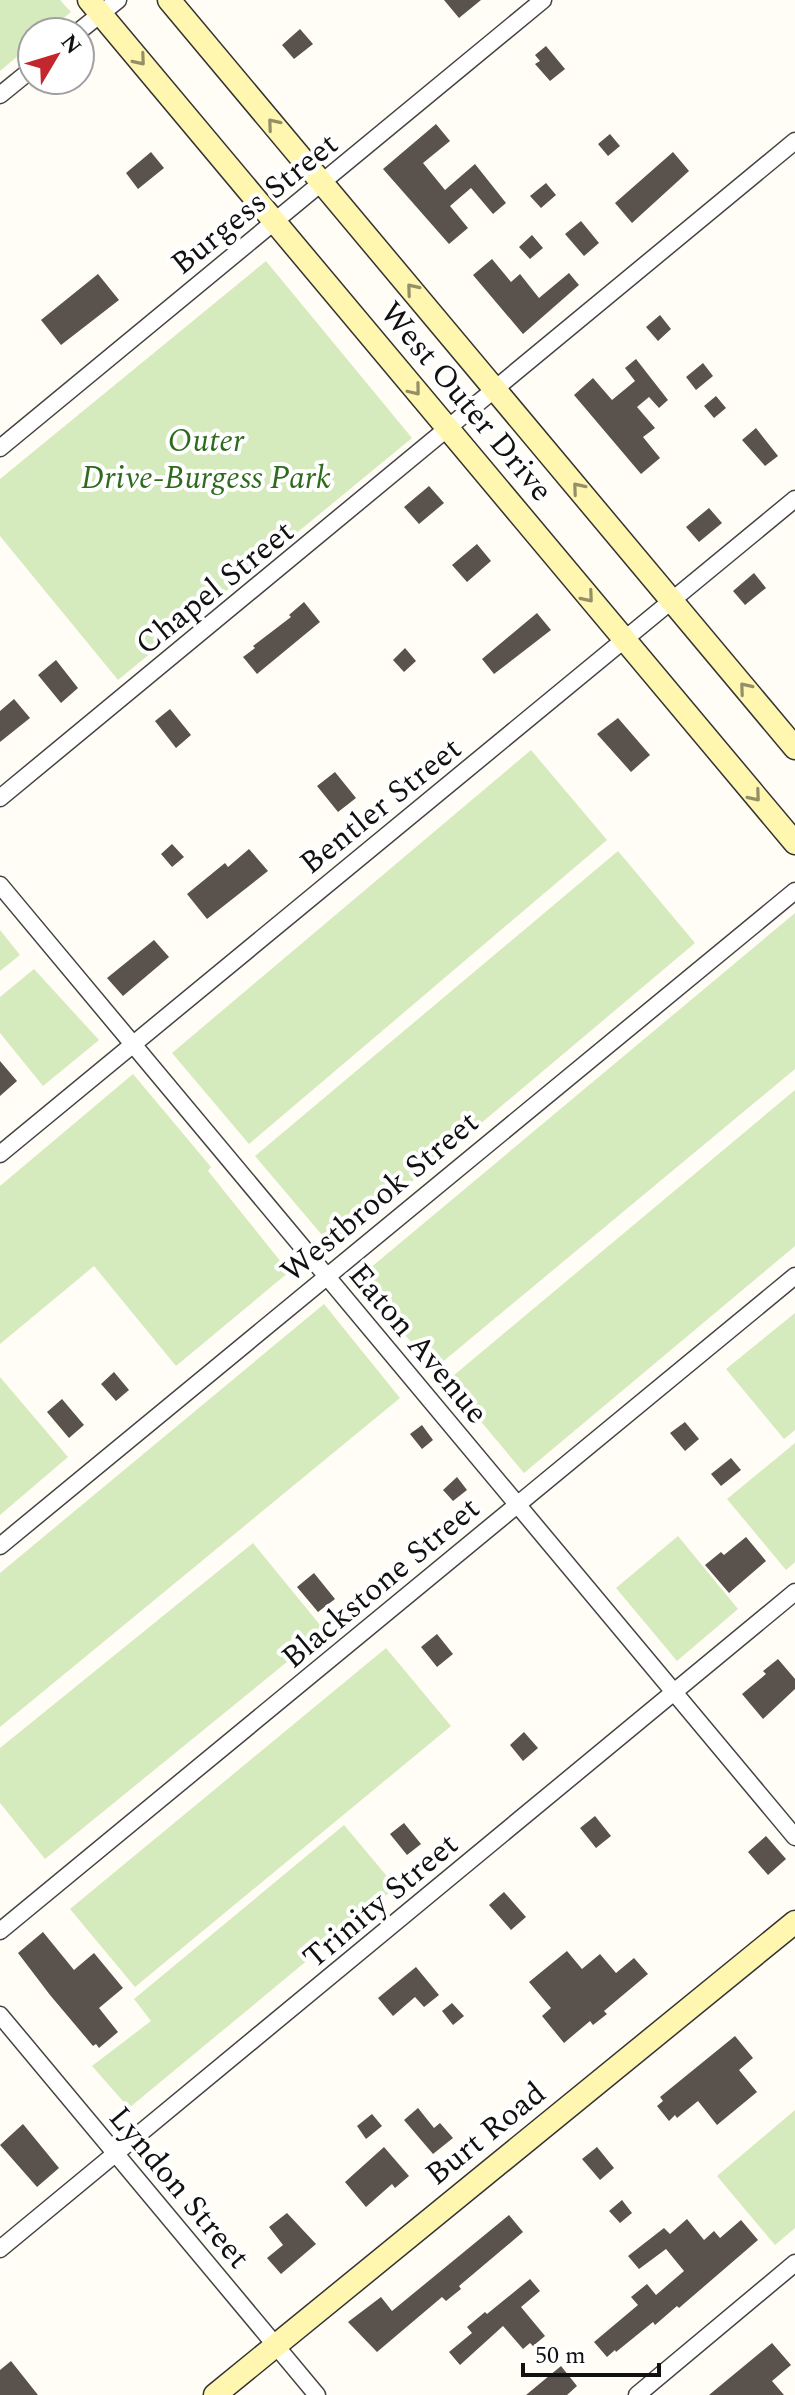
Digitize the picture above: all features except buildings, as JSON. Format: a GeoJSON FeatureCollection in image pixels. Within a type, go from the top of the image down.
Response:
{"type":"FeatureCollection","features":[{"type":"Feature","properties":{"kind":"main road","name":"West Outer Drive"},"geometry":{"type":"LineString","coordinates":[[169,0],[795,748]]}},
{"type":"Feature","properties":{"kind":"main road","name":"West Outer Drive"},"geometry":{"type":"LineString","coordinates":[[102,5],[448,430],[795,843]]}},
{"type":"Feature","properties":{"kind":"main road","name":"Burt Road"},"geometry":{"type":"LineString","coordinates":[[215,2395],[795,1922]]}},
{"type":"Feature","properties":{"kind":"street","name":"Burgess Street"},"geometry":{"type":"LineString","coordinates":[[0,448],[543,0]]}},
{"type":"Feature","properties":{"kind":"street"},"geometry":{"type":"LineString","coordinates":[[0,95],[16,82]]}},
{"type":"Feature","properties":{"kind":"street","name":"Chapel Street"},"geometry":{"type":"LineString","coordinates":[[0,798],[795,141]]}},
{"type":"Feature","properties":{"kind":"street","name":"Bentler Street"},"geometry":{"type":"LineString","coordinates":[[0,1154],[795,499]]}},
{"type":"Feature","properties":{"kind":"street","name":"Eaton Avenue"},"geometry":{"type":"LineString","coordinates":[[0,885],[795,1837]]}},
{"type":"Feature","properties":{"kind":"street","name":"Westbrook Street"},"geometry":{"type":"LineString","coordinates":[[0,1546],[795,891]]}},
{"type":"Feature","properties":{"kind":"street","name":"Blackstone Street"},"geometry":{"type":"LineString","coordinates":[[0,1931],[795,1276]]}},
{"type":"Feature","properties":{"kind":"street","name":"Trinity Street"},"geometry":{"type":"LineString","coordinates":[[0,2249],[795,1592]]}},
{"type":"Feature","properties":{"kind":"street","name":"Lyndon Street"},"geometry":{"type":"LineString","coordinates":[[0,2015],[317,2395]]}},
{"type":"Feature","properties":{"kind":"street"},"geometry":{"type":"LineString","coordinates":[[637,2395],[795,2263]]}},
{"type":"Feature","properties":{"kind":"green space"},"geometry":{"type":"Polygon","coordinates":[[[0,0],[60,0],[71,12],[66,16],[16,16],[16,58],[0,71],[0,0]]]}},
{"type":"Feature","properties":{"kind":"green space","name":"Outer Drive-Burgess Park"},"geometry":{"type":"Polygon","coordinates":[[[266,261],[412,438],[118,680],[0,536],[0,479],[266,261]]]}},
{"type":"Feature","properties":{"kind":"green space"},"geometry":{"type":"Polygon","coordinates":[[[531,750],[607,840],[249,1144],[172,1053],[531,750]]]}},
{"type":"Feature","properties":{"kind":"green space"},"geometry":{"type":"Polygon","coordinates":[[[618,851],[695,943],[333,1248],[255,1156],[618,851]]]}},
{"type":"Feature","properties":{"kind":"green space"},"geometry":{"type":"Polygon","coordinates":[[[795,913],[795,1069],[434,1369],[357,1279],[795,913]]]}},
{"type":"Feature","properties":{"kind":"green space"},"geometry":{"type":"Polygon","coordinates":[[[0,930],[20,955],[0,971],[0,930]]]}},
{"type":"Feature","properties":{"kind":"green space"},"geometry":{"type":"Polygon","coordinates":[[[34,969],[99,1040],[43,1086],[0,1033],[0,997],[34,969]]]}},
{"type":"Feature","properties":{"kind":"green space"},"geometry":{"type":"Polygon","coordinates":[[[133,1074],[211,1167],[208,1171],[289,1272],[176,1366],[94,1266],[0,1344],[0,1186],[133,1074]]]}},
{"type":"Feature","properties":{"kind":"green space"},"geometry":{"type":"Polygon","coordinates":[[[795,1090],[795,1246],[524,1473],[447,1381],[795,1090]]]}},
{"type":"Feature","properties":{"kind":"green space"},"geometry":{"type":"Polygon","coordinates":[[[324,1304],[400,1398],[0,1727],[0,1573],[324,1304]]]}},
{"type":"Feature","properties":{"kind":"green space"},"geometry":{"type":"Polygon","coordinates":[[[795,1313],[795,1430],[784,1439],[726,1369],[795,1313]]]}},
{"type":"Feature","properties":{"kind":"green space"},"geometry":{"type":"Polygon","coordinates":[[[0,1377],[68,1457],[0,1515],[0,1377]]]}},
{"type":"Feature","properties":{"kind":"green space"},"geometry":{"type":"Polygon","coordinates":[[[795,1443],[795,1562],[786,1570],[727,1499],[795,1443]]]}},
{"type":"Feature","properties":{"kind":"green space"},"geometry":{"type":"Polygon","coordinates":[[[678,1536],[738,1609],[677,1661],[616,1588],[678,1536]]]}},
{"type":"Feature","properties":{"kind":"green space"},"geometry":{"type":"Polygon","coordinates":[[[253,1543],[325,1631],[45,1859],[0,1803],[0,1748],[253,1543]]]}},
{"type":"Feature","properties":{"kind":"green space"},"geometry":{"type":"Polygon","coordinates":[[[386,1648],[451,1726],[135,1987],[70,1909],[386,1648]]]}},
{"type":"Feature","properties":{"kind":"green space"},"geometry":{"type":"Polygon","coordinates":[[[344,1825],[396,1887],[129,2108],[92,2066],[151,2021],[134,1999],[344,1825]]]}},
{"type":"Feature","properties":{"kind":"green space"},"geometry":{"type":"Polygon","coordinates":[[[795,2110],[795,2228],[775,2245],[717,2176],[795,2110]]]}}]}
